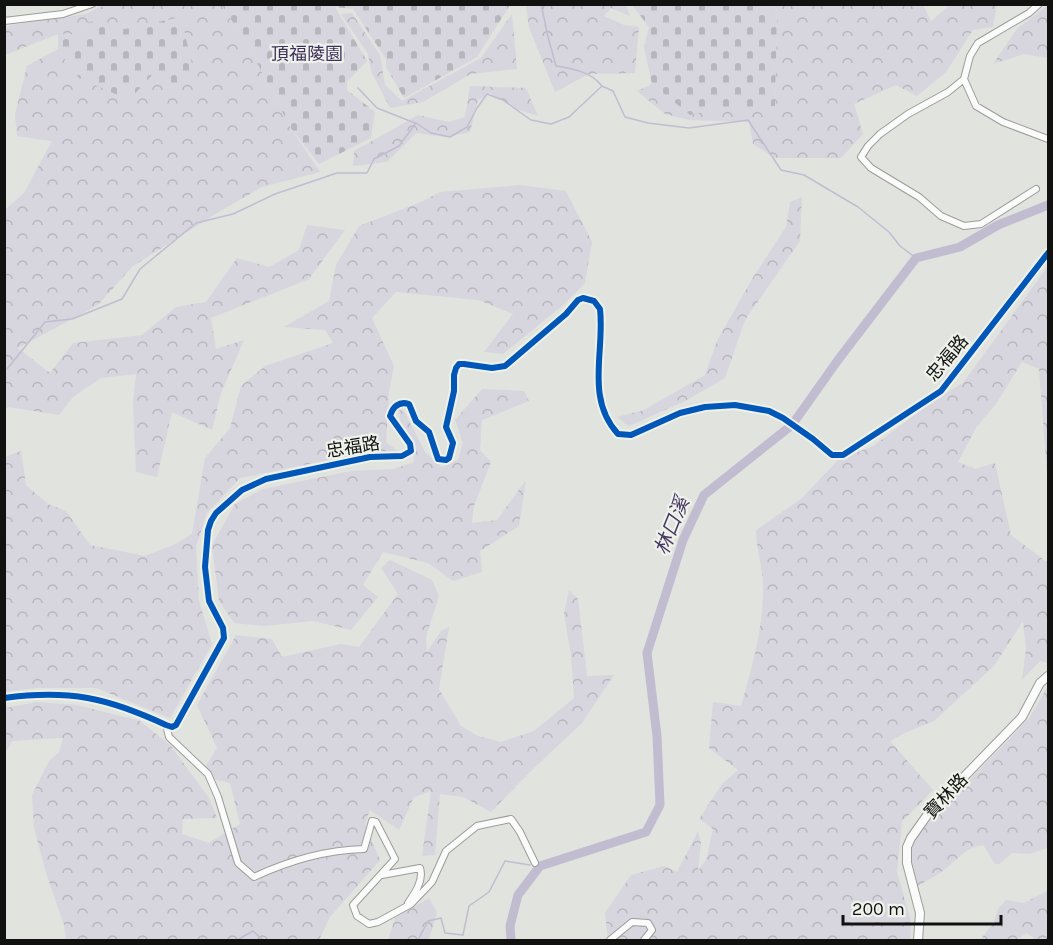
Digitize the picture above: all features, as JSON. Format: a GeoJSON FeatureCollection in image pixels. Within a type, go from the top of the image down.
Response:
{"type":"FeatureCollection","features":[{"type":"Feature","properties":{"kind":"main road","name":"寶林路"},"geometry":{"type":"LineString","coordinates":[[918,940],[920,913],[907,863],[911,838],[928,814],[1022,717],[1040,683],[1048,676]]}},
{"type":"Feature","properties":{"kind":"street"},"geometry":{"type":"LineString","coordinates":[[4,21],[39,15],[63,14],[92,4]]}},
{"type":"Feature","properties":{"kind":"street"},"geometry":{"type":"LineString","coordinates":[[1036,189],[981,224],[964,226],[941,216],[919,197],[871,168],[861,157],[880,134],[908,114],[948,92],[964,79],[970,56],[978,43],[1029,13],[1039,4]]}},
{"type":"Feature","properties":{"kind":"street"},"geometry":{"type":"LineString","coordinates":[[964,79],[976,106],[1003,122],[1048,139]]}},
{"type":"Feature","properties":{"kind":"street","name":"忠福路"},"geometry":{"type":"LineString","coordinates":[[166,725],[172,727],[180,719],[224,638],[223,628],[209,601],[205,567],[208,530],[210,521],[216,513],[242,490],[266,479],[370,457],[402,456],[409,453],[410,444],[390,416],[396,405],[400,403],[410,404],[416,421],[429,432],[438,459],[446,460],[453,443],[446,427],[454,392],[456,368],[464,363],[492,368],[505,366],[566,314],[578,300],[583,298],[594,301],[600,309],[598,394],[605,413],[618,434],[631,435],[680,414],[705,407],[735,405],[769,411],[783,418],[832,455],[843,455],[941,391],[1048,253]]}},
{"type":"Feature","properties":{"kind":"street"},"geometry":{"type":"LineString","coordinates":[[4,698],[56,693],[88,697],[111,703],[166,725],[169,737],[208,774],[218,797],[238,863],[254,877],[328,852],[364,849],[372,821],[376,822],[395,859],[353,905],[357,916],[369,924],[378,922],[417,898],[432,882],[446,851],[477,826],[511,819],[535,863]]}},
{"type":"Feature","properties":{"kind":"street"},"geometry":{"type":"LineString","coordinates":[[381,875],[420,868],[421,880],[405,907]]}},
{"type":"Feature","properties":{"kind":"street"},"geometry":{"type":"LineString","coordinates":[[610,940],[632,922],[648,923],[652,930],[644,940]]}},
{"type":"Feature","properties":{"kind":"green space","name":"頂福陵園"},"geometry":{"type":"Polygon","coordinates":[[[510,4],[477,57],[404,98],[386,67],[386,59],[353,9],[335,7],[367,61],[347,82],[347,90],[375,112],[371,138],[319,164],[290,127],[251,51],[222,5],[510,4]]]}},
{"type":"Feature","properties":{"kind":"green space"},"geometry":{"type":"Polygon","coordinates":[[[104,5],[222,5],[251,51],[290,127],[320,172],[262,187],[222,210],[133,266],[98,305],[18,348],[50,373],[73,343],[142,335],[176,307],[206,302],[237,258],[269,267],[299,250],[307,225],[345,230],[309,279],[211,318],[216,349],[244,340],[221,393],[212,430],[172,412],[157,477],[136,472],[133,402],[136,374],[101,378],[73,397],[59,415],[8,407],[5,409],[4,211],[24,193],[52,141],[17,136],[15,114],[27,66],[58,49],[79,78],[152,75],[181,87],[181,18],[106,33],[81,23],[86,35],[58,34],[5,55],[5,29],[11,25],[86,14],[104,5]]]}},
{"type":"Feature","properties":{"kind":"green space"},"geometry":{"type":"Polygon","coordinates":[[[526,5],[626,5],[630,16],[611,8],[604,16],[624,25],[639,27],[635,73],[589,74],[555,92],[529,27],[526,5]]]}},
{"type":"Feature","properties":{"kind":"green space"},"geometry":{"type":"Polygon","coordinates":[[[632,5],[763,5],[777,14],[775,106],[712,109],[690,115],[652,84],[644,48],[649,27],[632,5]]]}},
{"type":"Feature","properties":{"kind":"green space"},"geometry":{"type":"Polygon","coordinates":[[[763,5],[923,5],[931,21],[950,5],[997,5],[993,27],[973,30],[946,72],[917,96],[896,85],[854,104],[863,134],[841,158],[775,158],[753,144],[749,122],[689,120],[665,114],[637,91],[652,84],[690,115],[712,109],[775,105],[777,15],[763,5]]]}},
{"type":"Feature","properties":{"kind":"green space"},"geometry":{"type":"Polygon","coordinates":[[[1048,5],[1048,58],[1024,54],[993,64],[1017,29],[1048,5]]]}},
{"type":"Feature","properties":{"kind":"green space"},"geometry":{"type":"Polygon","coordinates":[[[352,13],[380,55],[385,85],[402,101],[481,58],[512,14],[517,69],[471,74],[423,102],[390,108],[371,71],[368,54],[341,14],[352,13]]]}},
{"type":"Feature","properties":{"kind":"green space"},"geometry":{"type":"Polygon","coordinates":[[[181,17],[195,77],[181,87],[152,75],[129,100],[79,78],[58,49],[58,34],[86,35],[81,23],[104,20],[106,33],[181,17]]]}},
{"type":"Feature","properties":{"kind":"green space"},"geometry":{"type":"Polygon","coordinates":[[[470,86],[526,88],[538,116],[516,109],[490,93],[478,100],[470,132],[447,137],[416,133],[387,162],[353,166],[354,151],[418,115],[449,122],[465,117],[470,86]]]}},
{"type":"Feature","properties":{"kind":"green space"},"geometry":{"type":"Polygon","coordinates":[[[520,185],[566,191],[592,242],[585,283],[562,306],[503,354],[484,352],[513,314],[478,300],[396,292],[372,318],[394,366],[389,392],[386,442],[399,452],[372,451],[240,478],[207,513],[196,547],[199,601],[212,644],[170,718],[96,688],[36,688],[5,692],[5,457],[21,451],[26,485],[48,504],[66,511],[90,545],[145,556],[176,544],[192,534],[205,458],[230,428],[241,386],[265,366],[333,343],[325,330],[284,327],[329,301],[336,265],[359,226],[421,202],[440,192],[520,185]]]}},
{"type":"Feature","properties":{"kind":"green space"},"geometry":{"type":"Polygon","coordinates":[[[802,197],[800,241],[745,320],[725,378],[685,401],[629,426],[617,417],[644,410],[705,375],[717,341],[752,279],[786,227],[790,202],[802,197]]]}},
{"type":"Feature","properties":{"kind":"green space"},"geometry":{"type":"Polygon","coordinates":[[[1048,266],[1048,486],[1039,369],[1022,362],[996,404],[977,426],[958,462],[975,469],[995,463],[1011,535],[1048,563],[1048,663],[1040,661],[1022,680],[1026,649],[1023,621],[994,666],[934,721],[890,741],[933,790],[902,822],[897,871],[911,922],[910,940],[608,940],[605,913],[631,875],[664,866],[677,872],[698,831],[701,843],[698,871],[706,860],[713,829],[699,819],[722,784],[738,770],[709,748],[713,702],[741,706],[753,661],[763,601],[762,572],[756,530],[801,499],[838,460],[873,446],[932,402],[963,383],[1048,266]]]}},
{"type":"Feature","properties":{"kind":"green space"},"geometry":{"type":"Polygon","coordinates":[[[482,389],[524,391],[529,401],[482,420],[480,450],[491,462],[474,506],[472,523],[497,520],[526,480],[519,526],[480,551],[482,572],[453,581],[428,563],[383,552],[363,585],[378,597],[351,630],[313,621],[265,626],[234,623],[219,601],[212,545],[235,504],[263,489],[351,471],[393,469],[414,462],[412,445],[401,428],[399,410],[404,411],[425,452],[442,467],[458,460],[463,442],[455,420],[482,389]]]}},
{"type":"Feature","properties":{"kind":"green space"},"geometry":{"type":"Polygon","coordinates":[[[390,560],[432,580],[439,596],[426,637],[427,652],[441,631],[449,627],[439,689],[461,726],[478,736],[501,742],[534,731],[574,698],[571,655],[564,614],[569,590],[578,599],[587,676],[614,675],[582,723],[491,812],[463,797],[440,794],[435,855],[422,856],[431,791],[414,797],[399,830],[370,810],[365,824],[380,860],[330,917],[319,940],[66,940],[64,925],[46,873],[34,828],[32,795],[49,761],[59,752],[63,738],[12,741],[5,754],[5,708],[37,702],[77,705],[140,721],[170,745],[209,798],[217,818],[183,819],[182,834],[209,843],[240,824],[230,783],[209,778],[203,770],[217,748],[197,705],[236,635],[272,639],[282,657],[341,644],[359,647],[398,594],[381,568],[390,560]]]}},
{"type":"Feature","properties":{"kind":"green space"},"geometry":{"type":"Polygon","coordinates":[[[1048,686],[1048,848],[1029,854],[1012,853],[999,864],[995,864],[984,846],[978,846],[966,852],[940,873],[915,887],[910,853],[920,832],[1030,717],[1048,686]]]}},
{"type":"Feature","properties":{"kind":"green space"},"geometry":{"type":"Polygon","coordinates":[[[1048,891],[1048,940],[1036,940],[1027,933],[1015,940],[980,940],[994,922],[998,909],[1006,900],[1023,903],[1048,891]]]}},
{"type":"Feature","properties":{"kind":"green space"},"geometry":{"type":"Polygon","coordinates":[[[429,898],[437,912],[429,940],[388,940],[395,918],[429,898]]]}},
{"type":"Feature","properties":{"kind":"waterway"},"geometry":{"type":"LineString","coordinates":[[541,4],[556,66],[586,74],[601,85]]}},
{"type":"Feature","properties":{"kind":"waterway"},"geometry":{"type":"LineString","coordinates":[[7,369],[45,322],[72,319],[122,299],[140,269],[196,223],[233,214],[275,194],[337,173],[367,173],[374,159],[399,146],[416,123],[431,133],[450,137],[467,127],[487,94],[503,100],[531,120],[551,124],[569,117],[602,86],[613,91],[625,117],[648,123],[689,128],[748,120],[781,170],[804,175],[858,207],[916,258]]}},
{"type":"Feature","properties":{"kind":"waterway"},"geometry":{"type":"LineString","coordinates":[[358,88],[377,108],[415,123]]}},
{"type":"Feature","properties":{"kind":"waterway","name":"林口溪"},"geometry":{"type":"LineString","coordinates":[[511,940],[510,926],[518,895],[540,866],[646,832],[660,805],[657,736],[647,653],[683,540],[704,495],[792,425],[838,360],[916,258],[960,247],[998,225],[1048,205]]}},
{"type":"Feature","properties":{"kind":"waterway"},"geometry":{"type":"LineString","coordinates":[[418,940],[428,921],[441,918],[445,933],[463,935],[469,906],[489,892],[505,861],[530,865]]}},
{"type":"Feature","properties":{"kind":"waterway"},"geometry":{"type":"LineString","coordinates":[[237,940],[253,931],[263,940]]}},
{"type":"Feature","properties":{"kind":"cycle path"},"geometry":{"type":"LineString","coordinates":[[4,698],[27,695],[69,695],[106,702],[172,727],[176,725],[224,638],[223,628],[209,601],[205,567],[208,530],[216,513],[242,490],[266,479],[370,457],[402,456],[411,451],[410,444],[390,416],[399,404],[409,404],[416,421],[429,432],[438,459],[446,460],[449,458],[453,443],[446,427],[454,391],[454,375],[459,364],[492,368],[505,366],[566,314],[578,300],[583,298],[594,301],[600,309],[599,390],[608,420],[618,434],[631,435],[680,413],[705,407],[735,405],[769,411],[783,418],[832,455],[843,455],[941,391],[1048,253]]}}]}
